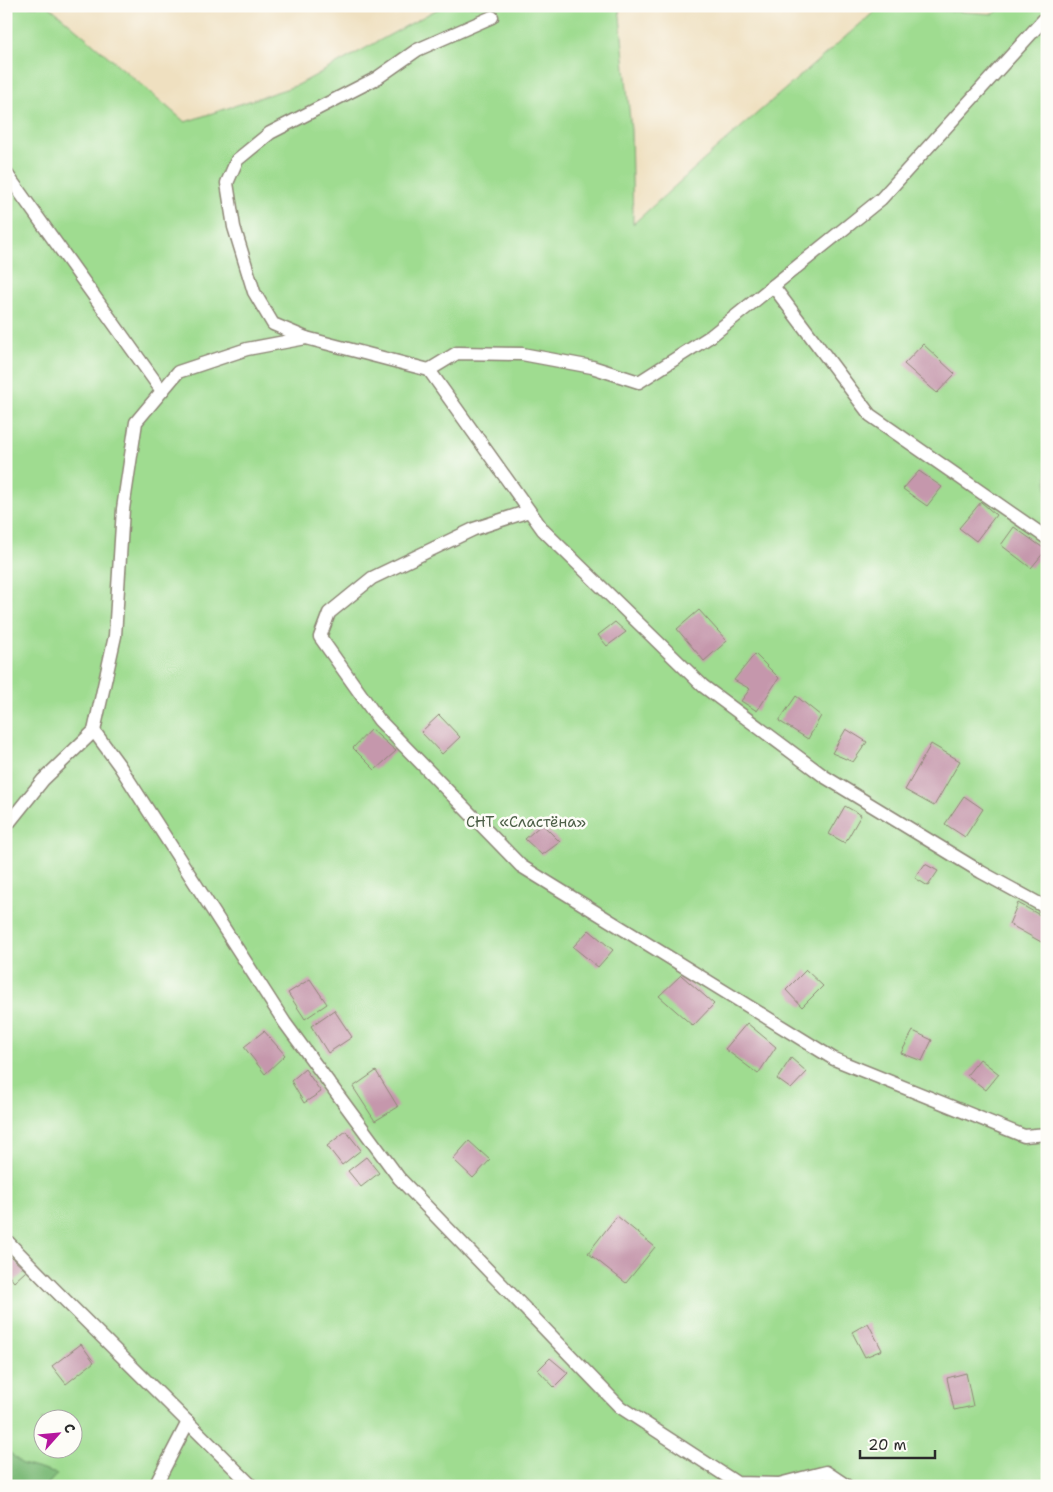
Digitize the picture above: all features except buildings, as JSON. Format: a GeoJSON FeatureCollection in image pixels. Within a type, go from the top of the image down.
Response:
{"type":"FeatureCollection","features":[{"type":"Feature","properties":{"kind":"lane"},"geometry":{"type":"LineString","coordinates":[[429,370],[457,353],[522,354],[592,367],[639,382],[711,336],[881,199],[1047,16]]}},
{"type":"Feature","properties":{"kind":"lane"},"geometry":{"type":"LineString","coordinates":[[492,17],[417,50],[377,78],[270,133],[237,160],[227,183],[234,227],[254,292],[273,324],[306,338],[429,370],[543,530],[703,686],[825,777],[981,872],[1047,908]]}},
{"type":"Feature","properties":{"kind":"lane"},"geometry":{"type":"LineString","coordinates":[[6,173],[162,391]]}},
{"type":"Feature","properties":{"kind":"lane"},"geometry":{"type":"LineString","coordinates":[[773,286],[870,415],[1047,538]]}},
{"type":"Feature","properties":{"kind":"lane"},"geometry":{"type":"LineString","coordinates":[[6,828],[6,825],[43,780],[94,731],[115,636],[123,509],[136,422],[178,372],[247,349],[306,338]]}},
{"type":"Feature","properties":{"kind":"lane"},"geometry":{"type":"LineString","coordinates":[[529,511],[474,529],[372,578],[329,613],[320,638],[379,720],[521,866],[834,1059],[1024,1136],[1047,1134]]}},
{"type":"Feature","properties":{"kind":"lane"},"geometry":{"type":"LineString","coordinates":[[94,731],[119,765],[285,1023],[399,1178],[620,1407],[737,1483],[780,1484],[826,1472],[846,1486]]}},
{"type":"Feature","properties":{"kind":"lane"},"geometry":{"type":"LineString","coordinates":[[6,1240],[252,1486]]}},
{"type":"Feature","properties":{"kind":"lane"},"geometry":{"type":"LineString","coordinates":[[155,1486],[188,1422]]}},
{"type":"Feature","properties":{"kind":"green space","name":"СНТ «Сластёна»"},"geometry":{"type":"Polygon","coordinates":[[[6,6],[49,6],[185,122],[298,85],[443,6],[619,6],[631,130],[633,224],[716,149],[881,6],[994,14],[1003,6],[1047,6],[1047,1486],[6,1486],[6,6]]]}},
{"type":"Feature","properties":{"kind":"green space"},"geometry":{"type":"Polygon","coordinates":[[[6,1449],[22,1464],[57,1474],[46,1486],[6,1486],[6,1449]]]}}]}
